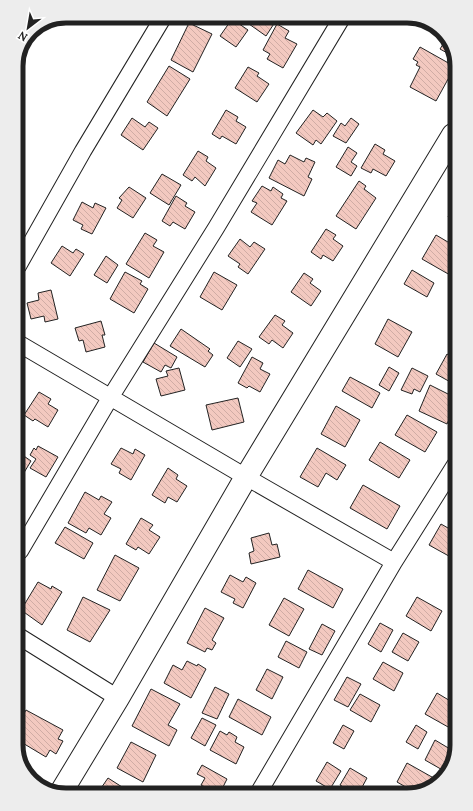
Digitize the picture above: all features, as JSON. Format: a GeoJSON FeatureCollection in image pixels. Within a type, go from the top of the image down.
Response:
{"type":"FeatureCollection","features":[{"type":"Feature","properties":{"kind":"street"},"geometry":{"type":"LineString","coordinates":[[23,257],[160,23]]}},
{"type":"Feature","properties":{"kind":"street"},"geometry":{"type":"LineString","coordinates":[[23,546],[110,398],[216,228],[338,23]]}},
{"type":"Feature","properties":{"kind":"street"},"geometry":{"type":"LineString","coordinates":[[64,788],[118,698],[246,477],[450,140]]}},
{"type":"Feature","properties":{"kind":"street"},"geometry":{"type":"LineString","coordinates":[[23,346],[394,562]]}},
{"type":"Feature","properties":{"kind":"street"},"geometry":{"type":"LineString","coordinates":[[261,788],[394,562],[450,473]]}},
{"type":"Feature","properties":{"kind":"street"},"geometry":{"type":"LineString","coordinates":[[23,639],[118,698]]}},
{"type":"Feature","properties":{"kind":"building"},"geometry":{"type":"Polygon","coordinates":[[[189,23],[212,34],[193,72],[171,60],[189,23]]]}},
{"type":"Feature","properties":{"kind":"building"},"geometry":{"type":"Polygon","coordinates":[[[229,23],[238,23],[248,30],[236,47],[220,36],[229,23]]]}},
{"type":"Feature","properties":{"kind":"building"},"geometry":{"type":"Polygon","coordinates":[[[250,23],[274,23],[266,36],[249,24],[250,23]]]}},
{"type":"Feature","properties":{"kind":"building"},"geometry":{"type":"Polygon","coordinates":[[[277,24],[289,31],[285,38],[297,44],[283,68],[267,59],[270,54],[263,50],[277,24]]]}},
{"type":"Feature","properties":{"kind":"building"},"geometry":{"type":"Polygon","coordinates":[[[444,43],[449,54],[440,49],[444,43]]]}},
{"type":"Feature","properties":{"kind":"building"},"geometry":{"type":"Polygon","coordinates":[[[420,47],[450,64],[450,76],[436,101],[410,87],[420,67],[416,65],[418,62],[413,59],[420,47]]]}},
{"type":"Feature","properties":{"kind":"building"},"geometry":{"type":"Polygon","coordinates":[[[169,66],[190,79],[167,116],[147,102],[169,66]]]}},
{"type":"Feature","properties":{"kind":"building"},"geometry":{"type":"Polygon","coordinates":[[[248,67],[259,73],[257,76],[269,84],[257,102],[235,88],[248,67]]]}},
{"type":"Feature","properties":{"kind":"building"},"geometry":{"type":"Polygon","coordinates":[[[226,110],[238,117],[236,121],[246,127],[236,144],[222,136],[220,139],[212,134],[226,110]]]}},
{"type":"Feature","properties":{"kind":"building"},"geometry":{"type":"Polygon","coordinates":[[[313,110],[323,117],[327,113],[337,121],[321,144],[316,140],[313,145],[296,133],[313,110]]]}},
{"type":"Feature","properties":{"kind":"building"},"geometry":{"type":"Polygon","coordinates":[[[132,118],[145,127],[149,122],[158,128],[143,150],[121,135],[132,118]]]}},
{"type":"Feature","properties":{"kind":"building"},"geometry":{"type":"Polygon","coordinates":[[[351,118],[359,124],[346,143],[333,136],[341,123],[345,126],[351,118]]]}},
{"type":"Feature","properties":{"kind":"building"},"geometry":{"type":"Polygon","coordinates":[[[375,144],[385,150],[383,154],[395,161],[386,176],[373,169],[371,173],[361,168],[375,144]]]}},
{"type":"Feature","properties":{"kind":"building"},"geometry":{"type":"Polygon","coordinates":[[[348,147],[357,153],[351,162],[357,166],[351,176],[336,167],[348,147]]]}},
{"type":"Feature","properties":{"kind":"building"},"geometry":{"type":"Polygon","coordinates":[[[198,151],[208,157],[206,161],[216,168],[205,186],[195,177],[192,181],[183,175],[198,151]]]}},
{"type":"Feature","properties":{"kind":"building"},"geometry":{"type":"Polygon","coordinates":[[[290,155],[304,162],[306,158],[315,162],[308,177],[312,179],[304,196],[269,178],[278,160],[285,164],[290,155]]]}},
{"type":"Feature","properties":{"kind":"building"},"geometry":{"type":"Polygon","coordinates":[[[162,174],[181,185],[169,205],[150,193],[162,174]]]}},
{"type":"Feature","properties":{"kind":"building"},"geometry":{"type":"Polygon","coordinates":[[[359,181],[366,186],[364,189],[376,198],[356,229],[336,216],[359,181]]]}},
{"type":"Feature","properties":{"kind":"building"},"geometry":{"type":"Polygon","coordinates":[[[262,186],[271,191],[273,187],[283,194],[281,198],[287,201],[272,225],[251,212],[257,203],[252,201],[262,186]]]}},
{"type":"Feature","properties":{"kind":"building"},"geometry":{"type":"Polygon","coordinates":[[[129,187],[146,198],[133,218],[117,208],[122,200],[119,198],[129,187]]]}},
{"type":"Feature","properties":{"kind":"building"},"geometry":{"type":"Polygon","coordinates":[[[176,196],[187,203],[185,206],[195,212],[185,229],[173,222],[170,226],[162,221],[176,196]]]}},
{"type":"Feature","properties":{"kind":"building"},"geometry":{"type":"Polygon","coordinates":[[[82,202],[93,208],[95,203],[106,208],[92,234],[81,229],[83,225],[73,220],[82,202]]]}},
{"type":"Feature","properties":{"kind":"building"},"geometry":{"type":"Polygon","coordinates":[[[326,229],[336,235],[333,239],[343,246],[333,261],[323,255],[321,259],[311,252],[326,229]]]}},
{"type":"Feature","properties":{"kind":"building"},"geometry":{"type":"Polygon","coordinates":[[[145,233],[157,240],[153,246],[164,252],[149,278],[126,264],[145,233]]]}},
{"type":"Feature","properties":{"kind":"building"},"geometry":{"type":"Polygon","coordinates":[[[436,235],[450,243],[450,275],[422,259],[436,235]]]}},
{"type":"Feature","properties":{"kind":"building"},"geometry":{"type":"Polygon","coordinates":[[[240,239],[250,247],[254,242],[265,249],[248,274],[238,267],[240,264],[228,256],[240,239]]]}},
{"type":"Feature","properties":{"kind":"building"},"geometry":{"type":"Polygon","coordinates":[[[62,246],[73,253],[76,249],[84,254],[70,276],[51,263],[62,246]]]}},
{"type":"Feature","properties":{"kind":"building"},"geometry":{"type":"Polygon","coordinates":[[[106,256],[118,265],[107,283],[94,275],[106,256]]]}},
{"type":"Feature","properties":{"kind":"building"},"geometry":{"type":"Polygon","coordinates":[[[412,270],[434,283],[427,297],[404,284],[412,270]]]}},
{"type":"Feature","properties":{"kind":"building"},"geometry":{"type":"Polygon","coordinates":[[[125,272],[142,281],[140,284],[148,289],[134,313],[110,299],[125,272]]]}},
{"type":"Feature","properties":{"kind":"building"},"geometry":{"type":"Polygon","coordinates":[[[214,272],[237,285],[222,310],[200,297],[214,272]]]}},
{"type":"Feature","properties":{"kind":"building"},"geometry":{"type":"Polygon","coordinates":[[[304,273],[313,279],[310,283],[321,291],[311,306],[291,292],[304,273]]]}},
{"type":"Feature","properties":{"kind":"building"},"geometry":{"type":"Polygon","coordinates":[[[51,290],[58,319],[45,322],[44,316],[31,319],[27,303],[39,300],[38,293],[51,290]]]}},
{"type":"Feature","properties":{"kind":"building"},"geometry":{"type":"Polygon","coordinates":[[[275,315],[285,321],[282,325],[293,333],[283,348],[272,340],[269,344],[259,337],[275,315]]]}},
{"type":"Feature","properties":{"kind":"building"},"geometry":{"type":"Polygon","coordinates":[[[388,319],[412,332],[398,357],[375,344],[388,319]]]}},
{"type":"Feature","properties":{"kind":"building"},"geometry":{"type":"Polygon","coordinates":[[[101,321],[105,335],[102,335],[105,347],[86,352],[83,340],[79,341],[75,328],[101,321]]]}},
{"type":"Feature","properties":{"kind":"building"},"geometry":{"type":"Polygon","coordinates":[[[181,329],[210,349],[208,351],[213,355],[205,367],[170,346],[181,329]]]}},
{"type":"Feature","properties":{"kind":"building"},"geometry":{"type":"Polygon","coordinates":[[[238,341],[252,349],[240,367],[227,358],[238,341]]]}},
{"type":"Feature","properties":{"kind":"building"},"geometry":{"type":"Polygon","coordinates":[[[154,343],[177,357],[171,368],[165,365],[161,372],[143,362],[154,343]]]}},
{"type":"Feature","properties":{"kind":"building"},"geometry":{"type":"Polygon","coordinates":[[[447,354],[450,356],[450,382],[436,374],[447,354]]]}},
{"type":"Feature","properties":{"kind":"building"},"geometry":{"type":"Polygon","coordinates":[[[252,357],[263,363],[260,369],[270,374],[260,392],[249,386],[247,388],[238,383],[252,357]]]}},
{"type":"Feature","properties":{"kind":"building"},"geometry":{"type":"Polygon","coordinates":[[[389,367],[399,373],[389,391],[379,385],[389,367]]]}},
{"type":"Feature","properties":{"kind":"building"},"geometry":{"type":"Polygon","coordinates":[[[179,368],[185,390],[161,396],[156,379],[168,376],[166,371],[179,368]]]}},
{"type":"Feature","properties":{"kind":"building"},"geometry":{"type":"Polygon","coordinates":[[[412,368],[428,376],[420,392],[414,389],[412,394],[401,390],[412,368]]]}},
{"type":"Feature","properties":{"kind":"building"},"geometry":{"type":"Polygon","coordinates":[[[350,377],[380,393],[372,408],[342,391],[350,377]]]}},
{"type":"Feature","properties":{"kind":"building"},"geometry":{"type":"Polygon","coordinates":[[[430,385],[450,395],[450,417],[447,424],[419,411],[430,385]]]}},
{"type":"Feature","properties":{"kind":"building"},"geometry":{"type":"Polygon","coordinates":[[[39,392],[51,399],[48,404],[58,410],[48,427],[35,419],[33,421],[24,415],[39,392]]]}},
{"type":"Feature","properties":{"kind":"building"},"geometry":{"type":"Polygon","coordinates":[[[238,398],[244,422],[212,430],[206,405],[238,398]]]}},
{"type":"Feature","properties":{"kind":"building"},"geometry":{"type":"Polygon","coordinates":[[[336,406],[360,420],[345,447],[321,434],[336,406]]]}},
{"type":"Feature","properties":{"kind":"building"},"geometry":{"type":"Polygon","coordinates":[[[407,415],[437,432],[425,452],[395,435],[407,415]]]}},
{"type":"Feature","properties":{"kind":"building"},"geometry":{"type":"Polygon","coordinates":[[[380,442],[410,460],[399,478],[369,460],[380,442]]]}},
{"type":"Feature","properties":{"kind":"building"},"geometry":{"type":"Polygon","coordinates":[[[38,446],[58,457],[46,477],[30,468],[36,459],[30,455],[34,448],[36,450],[38,446]]]}},
{"type":"Feature","properties":{"kind":"building"},"geometry":{"type":"Polygon","coordinates":[[[121,448],[133,454],[135,449],[145,455],[131,480],[119,473],[121,469],[111,464],[121,448]]]}},
{"type":"Feature","properties":{"kind":"building"},"geometry":{"type":"Polygon","coordinates":[[[317,448],[346,465],[337,480],[326,473],[318,487],[300,477],[317,448]]]}},
{"type":"Feature","properties":{"kind":"building"},"geometry":{"type":"Polygon","coordinates":[[[23,455],[31,461],[23,474],[23,455]]]}},
{"type":"Feature","properties":{"kind":"building"},"geometry":{"type":"Polygon","coordinates":[[[168,468],[178,475],[176,479],[187,486],[177,502],[168,497],[165,503],[152,495],[168,468]]]}},
{"type":"Feature","properties":{"kind":"building"},"geometry":{"type":"Polygon","coordinates":[[[363,485],[400,506],[387,529],[350,508],[363,485]]]}},
{"type":"Feature","properties":{"kind":"building"},"geometry":{"type":"Polygon","coordinates":[[[85,492],[99,500],[101,496],[112,502],[104,514],[111,518],[101,535],[89,528],[86,533],[68,523],[85,492]]]}},
{"type":"Feature","properties":{"kind":"building"},"geometry":{"type":"Polygon","coordinates":[[[141,518],[153,525],[149,530],[160,537],[149,554],[138,547],[136,550],[126,544],[141,518]]]}},
{"type":"Feature","properties":{"kind":"building"},"geometry":{"type":"Polygon","coordinates":[[[441,524],[450,529],[450,557],[429,545],[441,524]]]}},
{"type":"Feature","properties":{"kind":"building"},"geometry":{"type":"Polygon","coordinates":[[[65,527],[93,543],[84,559],[55,543],[65,527]]]}},
{"type":"Feature","properties":{"kind":"building"},"geometry":{"type":"Polygon","coordinates":[[[269,533],[272,545],[277,544],[280,557],[251,564],[249,553],[254,551],[251,538],[269,533]]]}},
{"type":"Feature","properties":{"kind":"building"},"geometry":{"type":"Polygon","coordinates":[[[115,555],[139,568],[120,601],[97,590],[115,555]]]}},
{"type":"Feature","properties":{"kind":"building"},"geometry":{"type":"Polygon","coordinates":[[[308,570],[343,589],[333,608],[298,589],[308,570]]]}},
{"type":"Feature","properties":{"kind":"building"},"geometry":{"type":"Polygon","coordinates":[[[230,575],[243,582],[246,577],[256,583],[243,608],[233,603],[235,599],[221,592],[230,575]]]}},
{"type":"Feature","properties":{"kind":"building"},"geometry":{"type":"Polygon","coordinates":[[[38,582],[51,589],[52,586],[62,592],[42,625],[23,611],[23,607],[38,582]]]}},
{"type":"Feature","properties":{"kind":"building"},"geometry":{"type":"Polygon","coordinates":[[[83,597],[110,610],[90,642],[67,630],[83,597]]]}},
{"type":"Feature","properties":{"kind":"building"},"geometry":{"type":"Polygon","coordinates":[[[417,597],[442,611],[431,631],[406,616],[417,597]]]}},
{"type":"Feature","properties":{"kind":"building"},"geometry":{"type":"Polygon","coordinates":[[[284,598],[304,609],[289,636],[269,625],[284,598]]]}},
{"type":"Feature","properties":{"kind":"building"},"geometry":{"type":"Polygon","coordinates":[[[205,608],[224,618],[212,640],[216,643],[212,650],[207,648],[205,652],[187,643],[205,608]]]}},
{"type":"Feature","properties":{"kind":"building"},"geometry":{"type":"Polygon","coordinates":[[[380,623],[393,630],[381,652],[368,644],[380,623]]]}},
{"type":"Feature","properties":{"kind":"building"},"geometry":{"type":"Polygon","coordinates":[[[322,624],[335,631],[322,655],[309,649],[322,624]]]}},
{"type":"Feature","properties":{"kind":"building"},"geometry":{"type":"Polygon","coordinates":[[[403,633],[419,642],[408,661],[392,652],[403,633]]]}},
{"type":"Feature","properties":{"kind":"building"},"geometry":{"type":"Polygon","coordinates":[[[286,641],[307,652],[299,668],[278,657],[286,641]]]}},
{"type":"Feature","properties":{"kind":"building"},"geometry":{"type":"Polygon","coordinates":[[[187,661],[197,666],[198,664],[206,669],[191,698],[164,683],[173,665],[182,670],[187,661]]]}},
{"type":"Feature","properties":{"kind":"building"},"geometry":{"type":"Polygon","coordinates":[[[383,662],[403,673],[394,691],[373,679],[383,662]]]}},
{"type":"Feature","properties":{"kind":"building"},"geometry":{"type":"Polygon","coordinates":[[[267,669],[283,677],[272,699],[256,690],[267,669]]]}},
{"type":"Feature","properties":{"kind":"building"},"geometry":{"type":"Polygon","coordinates":[[[347,677],[361,684],[348,707],[334,700],[347,677]]]}},
{"type":"Feature","properties":{"kind":"building"},"geometry":{"type":"Polygon","coordinates":[[[215,687],[229,694],[217,719],[202,713],[215,687]]]}},
{"type":"Feature","properties":{"kind":"building"},"geometry":{"type":"Polygon","coordinates":[[[151,689],[180,704],[168,725],[177,730],[169,746],[132,726],[151,689]]]}},
{"type":"Feature","properties":{"kind":"building"},"geometry":{"type":"Polygon","coordinates":[[[437,693],[450,701],[450,728],[425,714],[437,693]]]}},
{"type":"Feature","properties":{"kind":"building"},"geometry":{"type":"Polygon","coordinates":[[[360,694],[380,705],[371,722],[350,710],[360,694]]]}},
{"type":"Feature","properties":{"kind":"building"},"geometry":{"type":"Polygon","coordinates":[[[238,699],[271,717],[262,735],[229,717],[238,699]]]}},
{"type":"Feature","properties":{"kind":"building"},"geometry":{"type":"Polygon","coordinates":[[[26,710],[63,730],[58,739],[63,741],[56,754],[50,750],[46,757],[23,743],[23,715],[26,710]]]}},
{"type":"Feature","properties":{"kind":"building"},"geometry":{"type":"Polygon","coordinates":[[[202,718],[216,725],[205,746],[191,738],[202,718]]]}},
{"type":"Feature","properties":{"kind":"building"},"geometry":{"type":"Polygon","coordinates":[[[343,725],[354,731],[344,749],[333,743],[343,725]]]}},
{"type":"Feature","properties":{"kind":"building"},"geometry":{"type":"Polygon","coordinates":[[[416,725],[427,732],[418,749],[406,742],[416,725]]]}},
{"type":"Feature","properties":{"kind":"building"},"geometry":{"type":"Polygon","coordinates":[[[220,731],[227,735],[229,732],[237,737],[235,742],[244,747],[236,764],[210,750],[220,731]]]}},
{"type":"Feature","properties":{"kind":"building"},"geometry":{"type":"Polygon","coordinates":[[[435,740],[450,749],[447,762],[442,770],[425,760],[435,740]]]}},
{"type":"Feature","properties":{"kind":"building"},"geometry":{"type":"Polygon","coordinates":[[[131,742],[156,755],[143,782],[117,768],[131,742]]]}},
{"type":"Feature","properties":{"kind":"building"},"geometry":{"type":"Polygon","coordinates":[[[327,762],[341,771],[331,788],[316,781],[327,762]]]}},
{"type":"Feature","properties":{"kind":"building"},"geometry":{"type":"Polygon","coordinates":[[[407,763],[434,778],[426,784],[413,788],[408,788],[397,782],[407,763]]]}},
{"type":"Feature","properties":{"kind":"building"},"geometry":{"type":"Polygon","coordinates":[[[202,765],[227,779],[222,788],[206,788],[201,785],[205,778],[197,774],[202,765]]]}},
{"type":"Feature","properties":{"kind":"building"},"geometry":{"type":"Polygon","coordinates":[[[350,768],[367,778],[362,788],[345,788],[340,785],[350,768]]]}},
{"type":"Feature","properties":{"kind":"building"},"geometry":{"type":"Polygon","coordinates":[[[108,778],[124,788],[101,788],[108,778]]]}}]}
